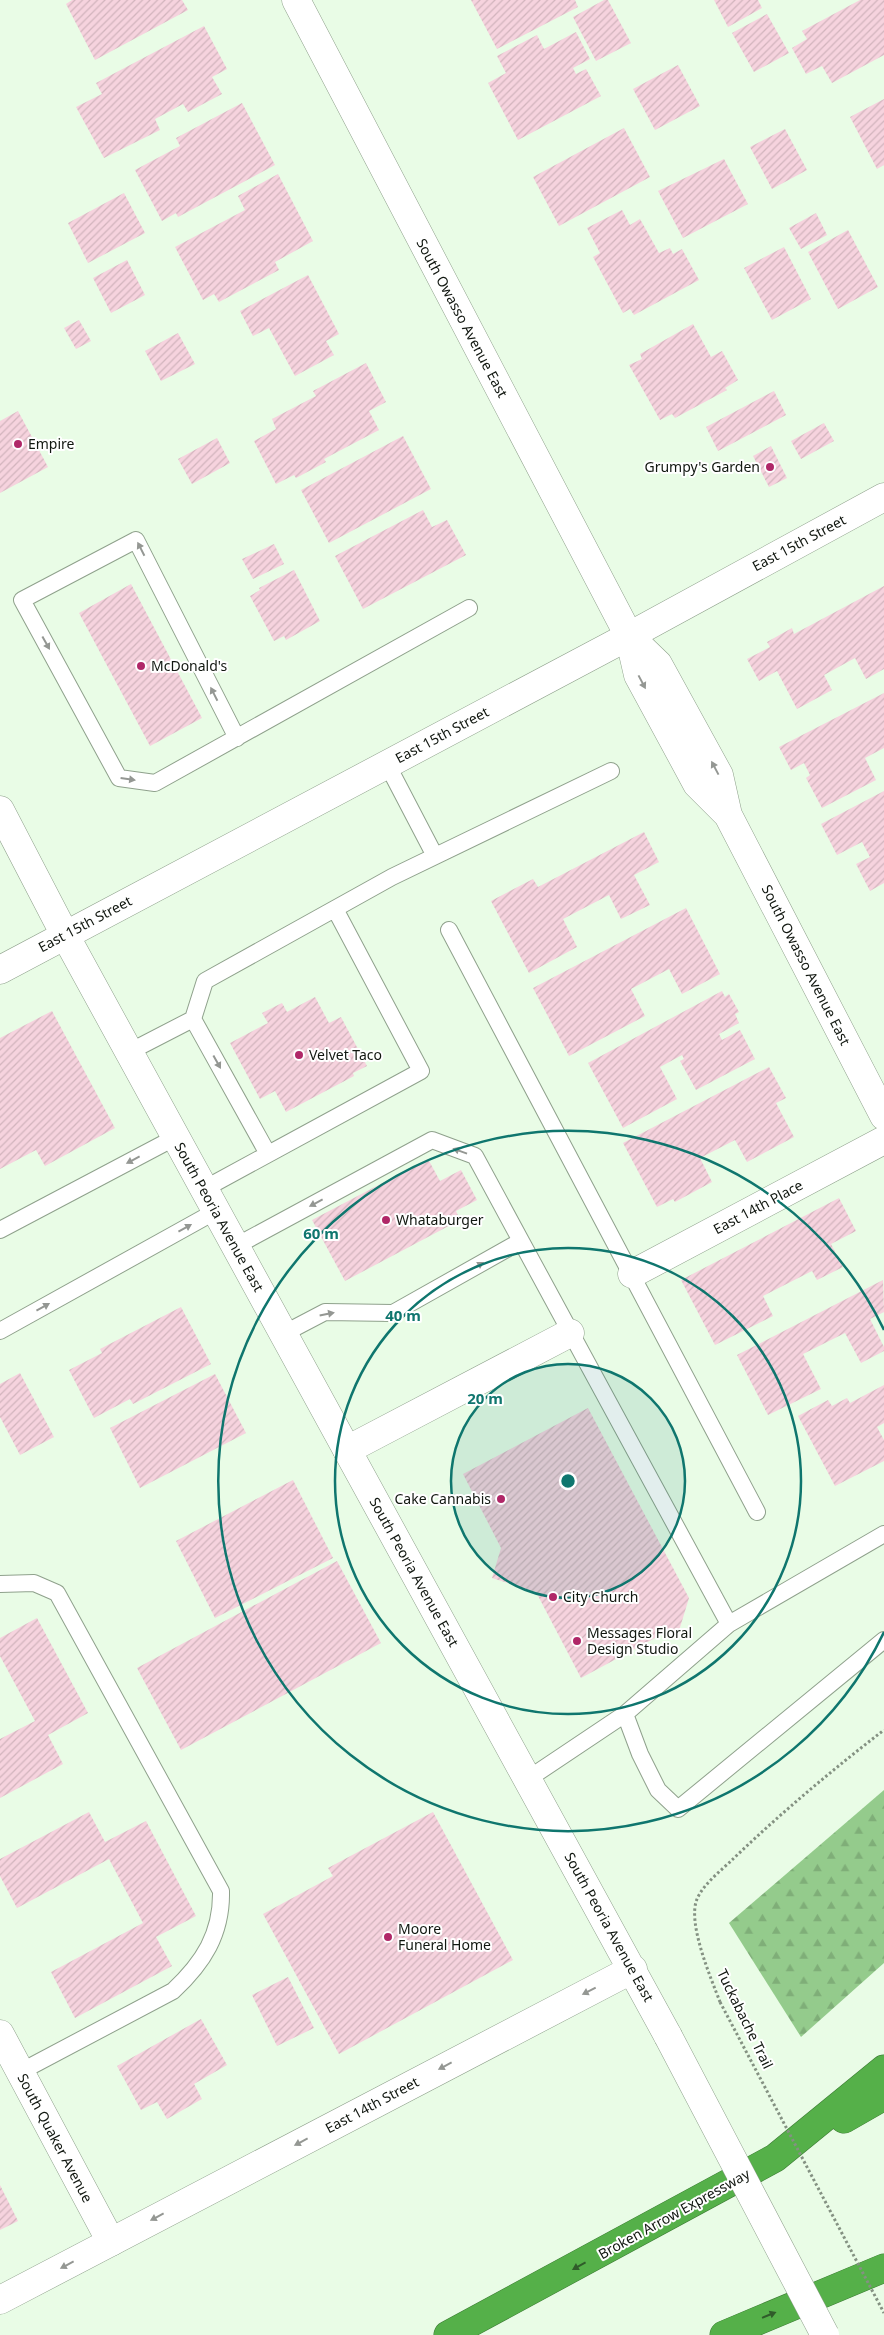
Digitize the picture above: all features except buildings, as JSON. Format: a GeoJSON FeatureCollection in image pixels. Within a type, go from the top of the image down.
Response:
{"type":"FeatureCollection","features":[{"type":"Feature","properties":{"kind":"highway","name":"Broken Arrow Expressway"},"geometry":{"type":"LineString","coordinates":[[448,2335],[775,2158],[884,2069]]}},
{"type":"Feature","properties":{"kind":"highway"},"geometry":{"type":"LineString","coordinates":[[775,2158],[884,2096]]}},
{"type":"Feature","properties":{"kind":"highway"},"geometry":{"type":"LineString","coordinates":[[724,2335],[884,2268]]}},
{"type":"Feature","properties":{"kind":"street","name":"South Owasso Avenue East"},"geometry":{"type":"LineString","coordinates":[[296,0],[629,636],[658,664],[719,775],[728,815],[884,1116]]}},
{"type":"Feature","properties":{"kind":"street","name":"East 15th Street"},"geometry":{"type":"LineString","coordinates":[[0,970],[629,636],[884,497]]}},
{"type":"Feature","properties":{"kind":"street","name":"South Peoria Avenue East"},"geometry":{"type":"LineString","coordinates":[[0,810],[65,935],[283,1334],[633,1968],[824,2335]]}},
{"type":"Feature","properties":{"kind":"street","name":"East 14th Place"},"geometry":{"type":"LineString","coordinates":[[632,1274],[884,1140]]}},
{"type":"Feature","properties":{"kind":"street"},"geometry":{"type":"LineString","coordinates":[[347,1450],[570,1333]]}},
{"type":"Feature","properties":{"kind":"street","name":"East 14th Street"},"geometry":{"type":"LineString","coordinates":[[0,2300],[633,1968]]}},
{"type":"Feature","properties":{"kind":"street","name":"South Quaker Avenue"},"geometry":{"type":"LineString","coordinates":[[0,2034],[111,2242]]}},
{"type":"Feature","properties":{"kind":"lane"},"geometry":{"type":"LineString","coordinates":[[236,738],[136,540],[22,600],[120,778],[155,783],[236,738],[469,608]]}},
{"type":"Feature","properties":{"kind":"lane"},"geometry":{"type":"LineString","coordinates":[[387,764],[436,856]]}},
{"type":"Feature","properties":{"kind":"lane"},"geometry":{"type":"LineString","coordinates":[[129,1052],[193,1019],[205,981],[392,877],[611,771]]}},
{"type":"Feature","properties":{"kind":"lane"},"geometry":{"type":"LineString","coordinates":[[0,1331],[210,1200],[268,1154],[421,1071],[335,908]]}},
{"type":"Feature","properties":{"kind":"lane"},"geometry":{"type":"LineString","coordinates":[[449,930],[758,1512]]}},
{"type":"Feature","properties":{"kind":"lane"},"geometry":{"type":"LineString","coordinates":[[193,1019],[268,1154]]}},
{"type":"Feature","properties":{"kind":"lane"},"geometry":{"type":"LineString","coordinates":[[0,1230],[176,1137]]}},
{"type":"Feature","properties":{"kind":"lane"},"geometry":{"type":"LineString","coordinates":[[236,1246],[432,1140],[475,1156],[728,1624]]}},
{"type":"Feature","properties":{"kind":"lane"},"geometry":{"type":"LineString","coordinates":[[283,1334],[325,1312],[393,1313],[521,1241]]}},
{"type":"Feature","properties":{"kind":"lane"},"geometry":{"type":"LineString","coordinates":[[528,1779],[626,1714],[728,1624],[884,1534]]}},
{"type":"Feature","properties":{"kind":"lane"},"geometry":{"type":"LineString","coordinates":[[0,1584],[34,1583],[58,1593],[221,1891],[221,1910],[212,1942],[190,1976],[173,1991],[20,2072]]}},
{"type":"Feature","properties":{"kind":"lane"},"geometry":{"type":"LineString","coordinates":[[626,1714],[640,1754],[658,1790],[678,1809],[884,1640]]}},
{"type":"Feature","properties":{"kind":"path","name":"Tuckabache Trail"},"geometry":{"type":"LineString","coordinates":[[884,1730],[774,1820],[711,1881],[697,1899],[696,1915],[698,1937],[720,2002],[884,2313]]}},
{"type":"Feature","properties":{"kind":"green space"},"geometry":{"type":"Polygon","coordinates":[[[884,1790],[884,1963],[801,2037],[729,1923],[884,1790]]]}},
{"type":"Feature","properties":{"kind":"place","name":"Empire"},"geometry":{"type":"Point","coordinates":[18,444]}},
{"type":"Feature","properties":{"kind":"place","name":"Grumpy's Garden"},"geometry":{"type":"Point","coordinates":[770,467]}},
{"type":"Feature","properties":{"kind":"place","name":"McDonald's"},"geometry":{"type":"Point","coordinates":[141,666]}},
{"type":"Feature","properties":{"kind":"place","name":"Velvet Taco"},"geometry":{"type":"Point","coordinates":[299,1055]}},
{"type":"Feature","properties":{"kind":"place","name":"Whataburger"},"geometry":{"type":"Point","coordinates":[386,1220]}},
{"type":"Feature","properties":{"kind":"place","name":"Cake Cannabis"},"geometry":{"type":"Point","coordinates":[501,1499]}},
{"type":"Feature","properties":{"kind":"place","name":"City Church"},"geometry":{"type":"Point","coordinates":[553,1597]}},
{"type":"Feature","properties":{"kind":"place","name":"Messages Floral Design Studio"},"geometry":{"type":"Point","coordinates":[577,1641]}},
{"type":"Feature","properties":{"kind":"place","name":"Moore Funeral Home"},"geometry":{"type":"Point","coordinates":[388,1937]}}]}
